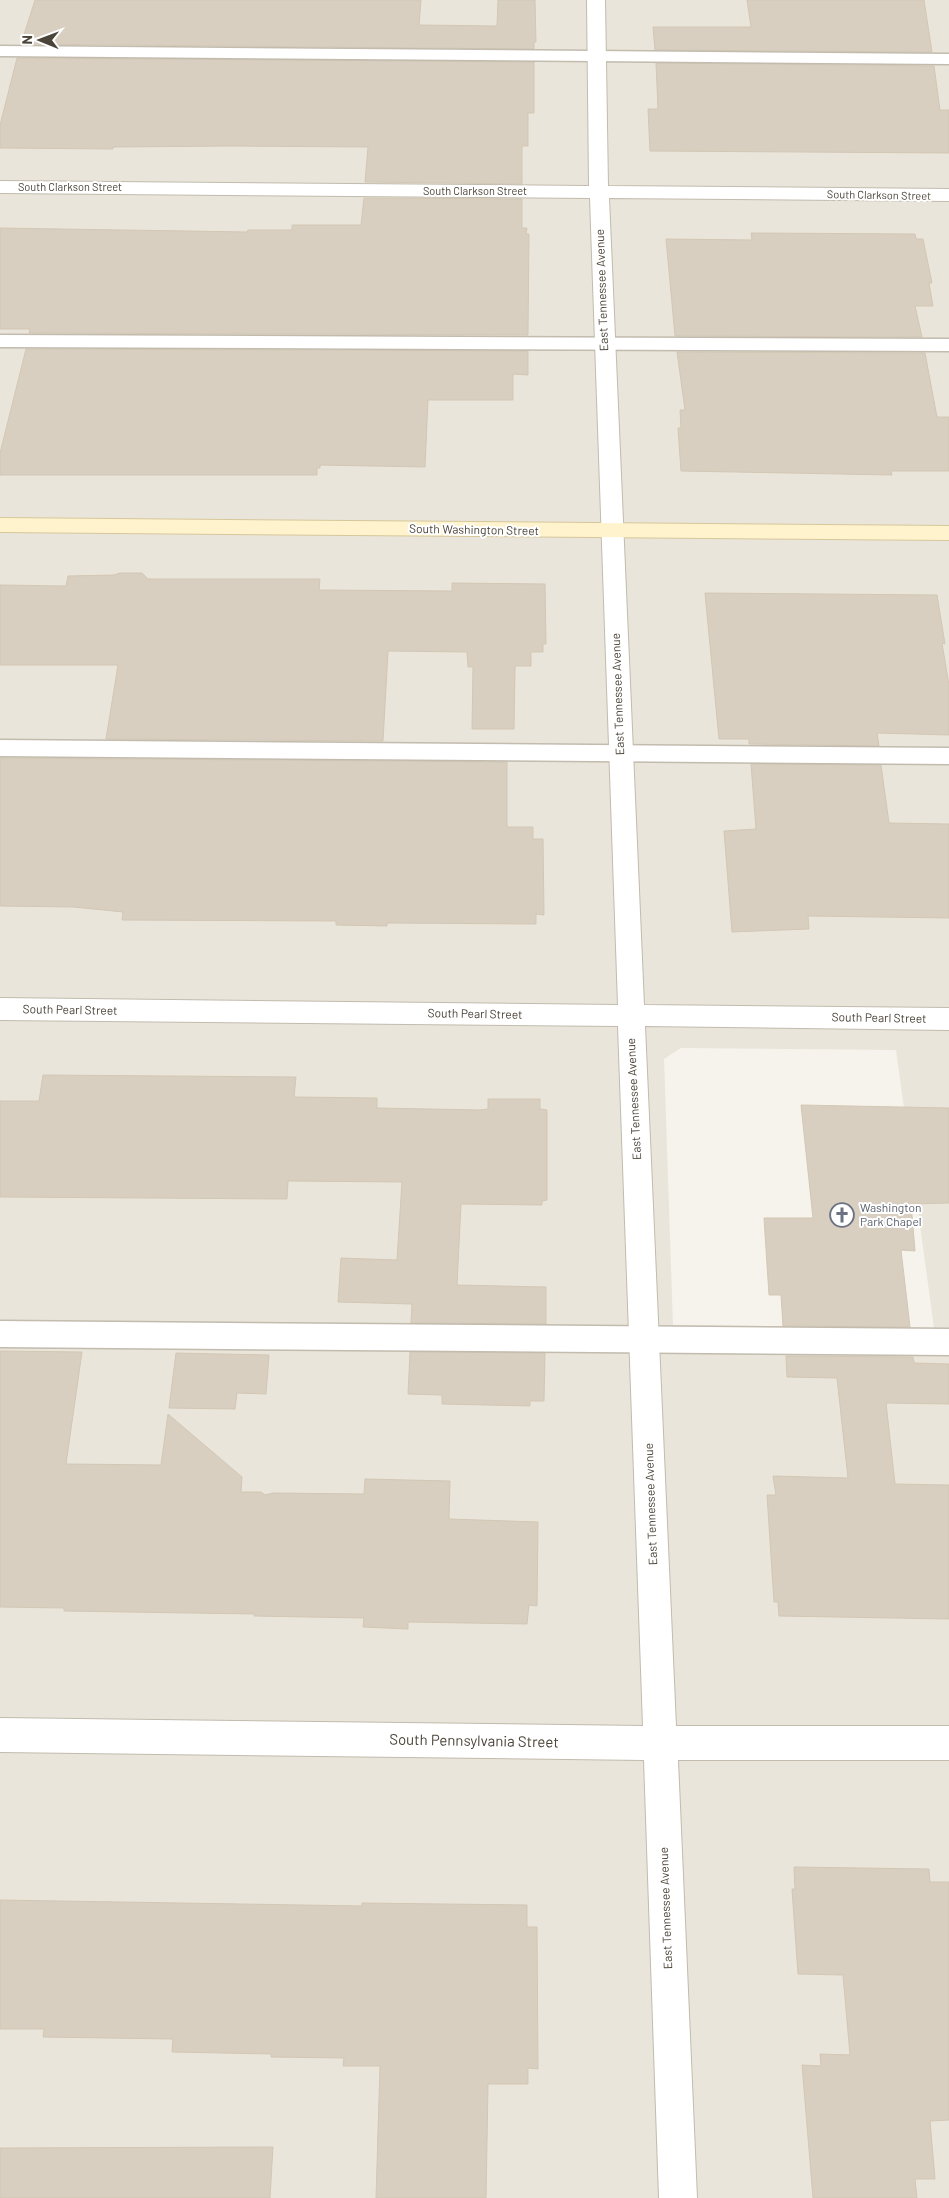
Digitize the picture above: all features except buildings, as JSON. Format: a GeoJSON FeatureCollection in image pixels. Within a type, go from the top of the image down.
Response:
{"type":"FeatureCollection","features":[{"type":"Feature","properties":{"kind":"street","name":"East Tennessee Avenue"},"geometry":{"type":"LineString","coordinates":[[596,0],[604,343],[678,2198]]}},
{"type":"Feature","properties":{"kind":"street","name":"South Clarkson Street"},"geometry":{"type":"LineString","coordinates":[[0,187],[949,195]]}},
{"type":"Feature","properties":{"kind":"street","name":"South Washington Street"},"geometry":{"type":"LineString","coordinates":[[0,525],[949,533]]}},
{"type":"Feature","properties":{"kind":"street","name":"South Pearl Street"},"geometry":{"type":"LineString","coordinates":[[0,1009],[949,1019]]}},
{"type":"Feature","properties":{"kind":"street","name":"South Pennsylvania Street"},"geometry":{"type":"LineString","coordinates":[[0,1735],[660,1743],[949,1743]]}},
{"type":"Feature","properties":{"kind":"lane"},"geometry":{"type":"LineString","coordinates":[[0,51],[596,58],[949,59]]}},
{"type":"Feature","properties":{"kind":"lane"},"geometry":{"type":"LineString","coordinates":[[0,341],[949,345]]}},
{"type":"Feature","properties":{"kind":"lane"},"geometry":{"type":"LineString","coordinates":[[0,748],[949,756]]}},
{"type":"Feature","properties":{"kind":"lane"},"geometry":{"type":"LineString","coordinates":[[0,1334],[296,1338],[949,1342]]}},
{"type":"Feature","properties":{"kind":"shaded area"},"geometry":{"type":"Polygon","coordinates":[[[0,0],[949,0],[949,2198],[0,2198],[0,0]],[[681,1048],[664,1059],[673,1325],[934,1328],[896,1050],[681,1048]]]}},
{"type":"Feature","properties":{"kind":"place","name":"Washington Park Chapel"},"geometry":{"type":"Point","coordinates":[842,1215]}}]}
